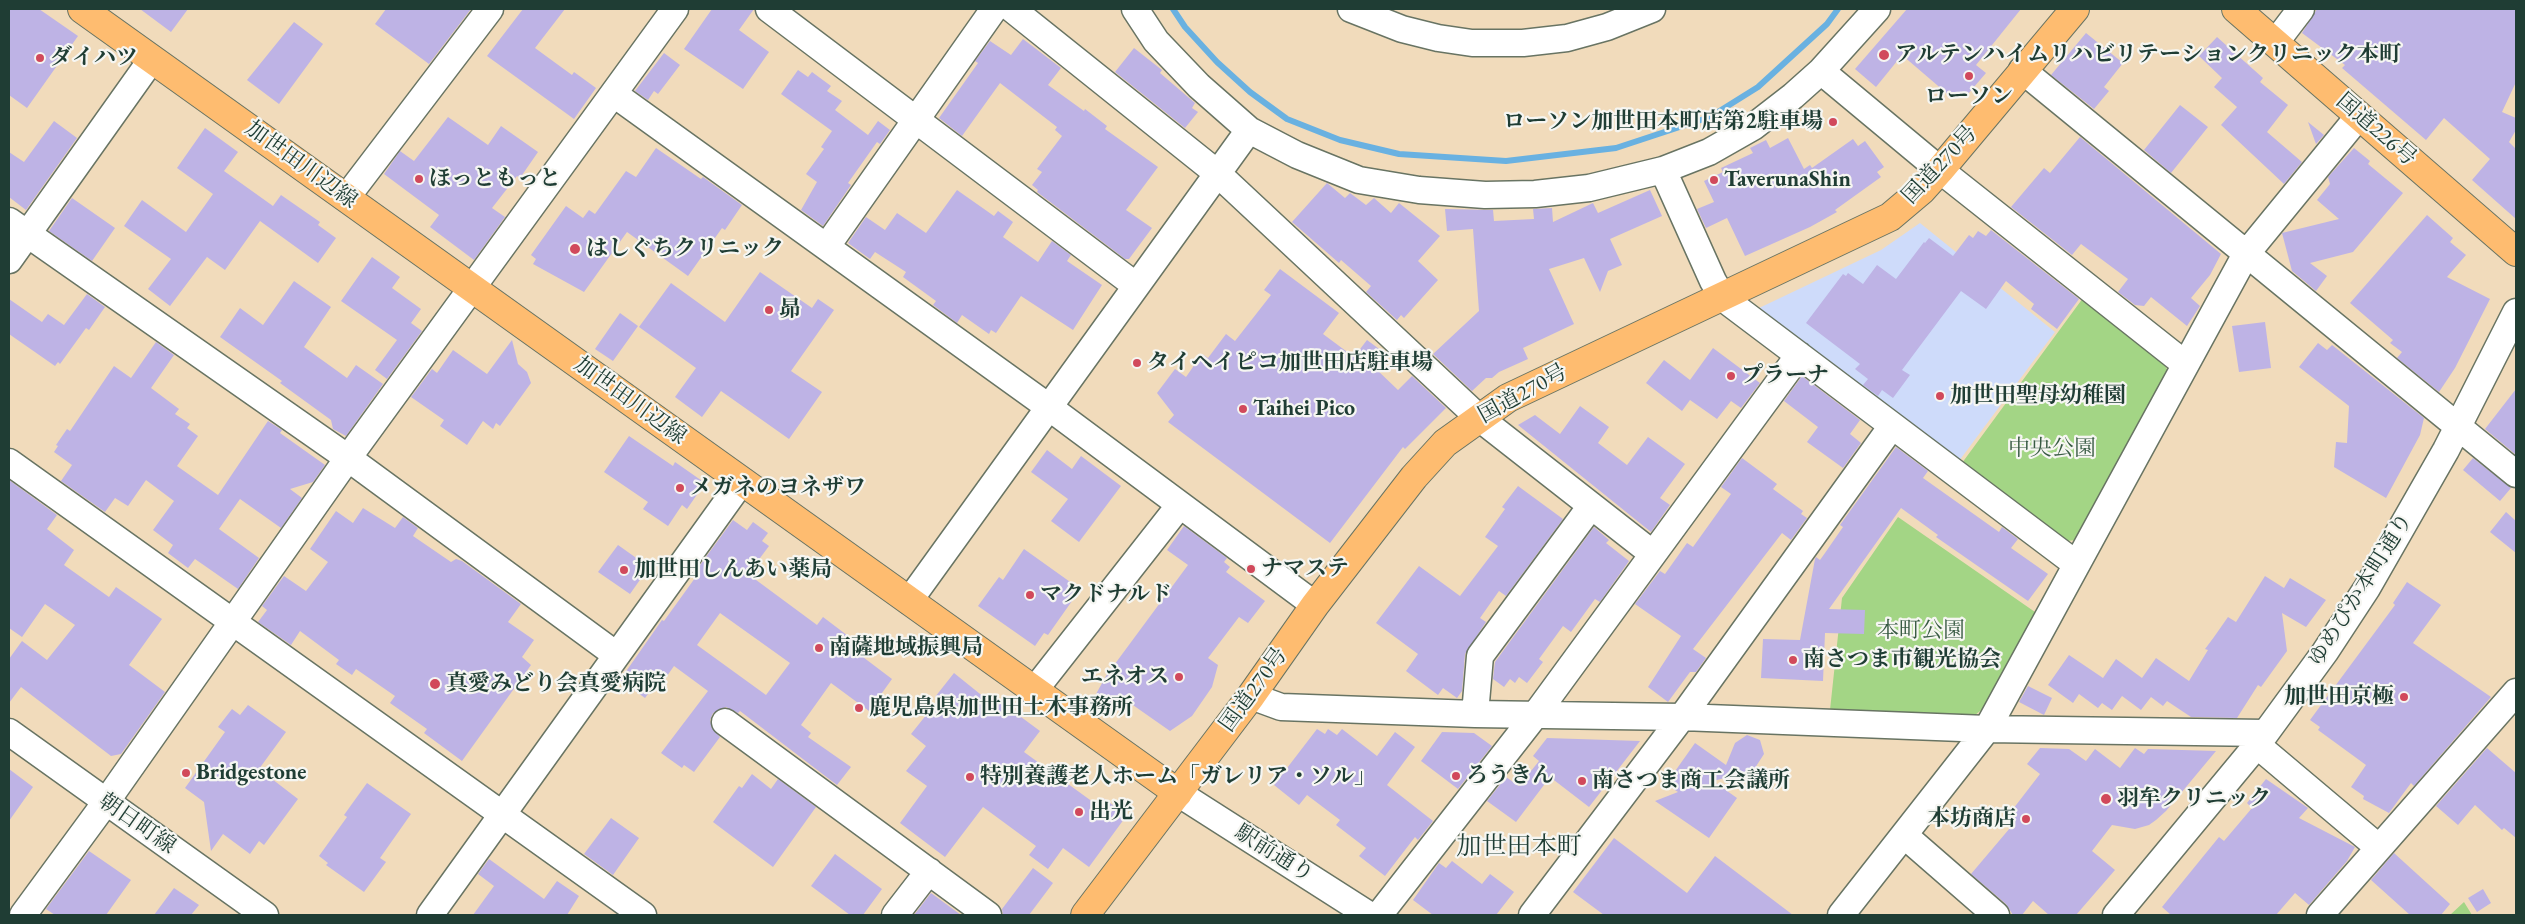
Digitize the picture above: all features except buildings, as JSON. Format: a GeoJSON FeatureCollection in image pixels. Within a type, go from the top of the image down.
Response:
{"type":"FeatureCollection","features":[{"type":"Feature","properties":{"kind":"main road","name":"加世田川辺線"},"geometry":{"type":"LineString","coordinates":[[82,9],[742,481],[1033,692],[1178,793]]}},
{"type":"Feature","properties":{"kind":"main road","name":"国道270号"},"geometry":{"type":"LineString","coordinates":[[1085,915],[1251,696],[1315,605],[1414,478],[1446,443],[1478,417],[1508,398],[1574,365],[1723,298],[1890,217],[1922,190],[1940,170],[2022,70],[2076,9]]}},
{"type":"Feature","properties":{"kind":"main road","name":"国道226号"},"geometry":{"type":"LineString","coordinates":[[2236,9],[2516,252]]}},
{"type":"Feature","properties":{"kind":"street"},"geometry":{"type":"LineString","coordinates":[[346,198],[490,9]]}},
{"type":"Feature","properties":{"kind":"street"},"geometry":{"type":"LineString","coordinates":[[769,9],[1136,285]]}},
{"type":"Feature","properties":{"kind":"street"},"geometry":{"type":"LineString","coordinates":[[827,246],[994,9]]}},
{"type":"Feature","properties":{"kind":"street"},"geometry":{"type":"LineString","coordinates":[[1012,9],[1217,173],[1478,417],[1653,554]]}},
{"type":"Feature","properties":{"kind":"street"},"geometry":{"type":"LineString","coordinates":[[1135,9],[1156,41],[1199,86],[1249,130],[1297,155],[1360,180],[1419,190],[1485,195],[1535,194],[1589,188],[1663,170],[1709,152],[1753,127],[1821,71],[1877,9]]}},
{"type":"Feature","properties":{"kind":"street"},"geometry":{"type":"LineString","coordinates":[[1351,9],[1402,29],[1438,38],[1472,43],[1522,43],[1567,38],[1607,27],[1652,9]]}},
{"type":"Feature","properties":{"kind":"street"},"geometry":{"type":"LineString","coordinates":[[2275,42],[2301,9]]}},
{"type":"Feature","properties":{"kind":"street"},"geometry":{"type":"LineString","coordinates":[[23,915],[106,802],[348,458],[614,94],[665,12]]}},
{"type":"Feature","properties":{"kind":"street"},"geometry":{"type":"LineString","coordinates":[[9,260],[18,228],[152,59]]}},
{"type":"Feature","properties":{"kind":"street"},"geometry":{"type":"LineString","coordinates":[[2022,70],[2516,474]]}},
{"type":"Feature","properties":{"kind":"street"},"geometry":{"type":"LineString","coordinates":[[1821,71],[1940,170],[2185,364]]}},
{"type":"Feature","properties":{"kind":"street"},"geometry":{"type":"LineString","coordinates":[[614,94],[1050,408],[1179,506],[1315,605]]}},
{"type":"Feature","properties":{"kind":"street"},"geometry":{"type":"LineString","coordinates":[[1841,915],[1987,729],[2246,254],[2359,116]]}},
{"type":"Feature","properties":{"kind":"street"},"geometry":{"type":"LineString","coordinates":[[909,601],[1249,130]]}},
{"type":"Feature","properties":{"kind":"street"},"geometry":{"type":"LineString","coordinates":[[1663,170],[1713,281],[1723,298],[2076,564]]}},
{"type":"Feature","properties":{"kind":"street"},"geometry":{"type":"LineString","coordinates":[[18,228],[348,458],[615,654]]}},
{"type":"Feature","properties":{"kind":"street","name":"ゆめぴか本町通り"},"geometry":{"type":"LineString","coordinates":[[2116,915],[2261,739],[2325,652],[2367,588],[2458,427],[2516,312]]}},
{"type":"Feature","properties":{"kind":"street"},"geometry":{"type":"LineString","coordinates":[[1379,915],[1536,714],[1800,355]]}},
{"type":"Feature","properties":{"kind":"street"},"geometry":{"type":"LineString","coordinates":[[1532,915],[1682,717],[1892,426]]}},
{"type":"Feature","properties":{"kind":"street"},"geometry":{"type":"LineString","coordinates":[[9,462],[643,915]]}},
{"type":"Feature","properties":{"kind":"street"},"geometry":{"type":"LineString","coordinates":[[430,915],[615,654],[742,481]]}},
{"type":"Feature","properties":{"kind":"street"},"geometry":{"type":"LineString","coordinates":[[1033,692],[1179,506]]}},
{"type":"Feature","properties":{"kind":"street"},"geometry":{"type":"LineString","coordinates":[[1475,714],[1480,656],[1591,506]]}},
{"type":"Feature","properties":{"kind":"street"},"geometry":{"type":"LineString","coordinates":[[2320,915],[2378,847],[2515,695]]}},
{"type":"Feature","properties":{"kind":"street"},"geometry":{"type":"LineString","coordinates":[[1251,696],[1281,707],[1475,714],[1682,717],[2261,739],[2378,847]]}},
{"type":"Feature","properties":{"kind":"street"},"geometry":{"type":"LineString","coordinates":[[725,722],[988,915]]}},
{"type":"Feature","properties":{"kind":"street","name":"朝日町線"},"geometry":{"type":"LineString","coordinates":[[9,732],[265,915]]}},
{"type":"Feature","properties":{"kind":"street","name":"駅前通り"},"geometry":{"type":"LineString","coordinates":[[1178,793],[1370,915]]}},
{"type":"Feature","properties":{"kind":"street"},"geometry":{"type":"LineString","coordinates":[[1904,835],[1996,915]]}},
{"type":"Feature","properties":{"kind":"street"},"geometry":{"type":"LineString","coordinates":[[895,915],[929,871]]}},
{"type":"Feature","properties":{"kind":"shaded area","name":"加世田聖母幼稚園"},"geometry":{"type":"Polygon","coordinates":[[[1920,223],[2055,332],[1959,461],[1757,309],[1881,250],[1920,223]]]}},
{"type":"Feature","properties":{"kind":"green space","name":"中央公園"},"geometry":{"type":"Polygon","coordinates":[[[2083,298],[2164,364],[2168,371],[2077,540],[2066,541],[1962,463],[2083,298]]]}},
{"type":"Feature","properties":{"kind":"green space","name":"本町公園"},"geometry":{"type":"Polygon","coordinates":[[[1898,517],[2035,612],[1984,708],[1975,715],[1830,710],[1842,598],[1898,517]]]}},
{"type":"Feature","properties":{"kind":"green space"},"geometry":{"type":"Polygon","coordinates":[[[2464,902],[2472,915],[2450,915],[2464,902]]]}},
{"type":"Feature","properties":{"kind":"waterway"},"geometry":{"type":"LineString","coordinates":[[1173,9],[1185,27],[1217,62],[1250,92],[1287,119],[1340,140],[1399,154],[1506,161],[1616,148],[1710,117],[1758,87],[1827,24],[1838,9]]}},
{"type":"Feature","properties":{"kind":"place","name":"アルテンハイムリハビリテーションクリニック本町"},"geometry":{"type":"Point","coordinates":[1884,55]}},
{"type":"Feature","properties":{"kind":"place","name":"ダイハツ"},"geometry":{"type":"Point","coordinates":[40,58]}},
{"type":"Feature","properties":{"kind":"place","name":"ローソン"},"geometry":{"type":"Point","coordinates":[1969,76]}},
{"type":"Feature","properties":{"kind":"place","name":"ローソン加世田本町店第2駐車場"},"geometry":{"type":"Point","coordinates":[1833,122]}},
{"type":"Feature","properties":{"kind":"place","name":"ほっともっと"},"geometry":{"type":"Point","coordinates":[419,179]}},
{"type":"Feature","properties":{"kind":"place","name":"TaverunaShin"},"geometry":{"type":"Point","coordinates":[1714,180]}},
{"type":"Feature","properties":{"kind":"place","name":"はしぐちクリニック"},"geometry":{"type":"Point","coordinates":[575,249]}},
{"type":"Feature","properties":{"kind":"place","name":"昴"},"geometry":{"type":"Point","coordinates":[769,310]}},
{"type":"Feature","properties":{"kind":"place","name":"タイヘイピコ加世田店駐車場"},"geometry":{"type":"Point","coordinates":[1137,363]}},
{"type":"Feature","properties":{"kind":"place","name":"プラーナ"},"geometry":{"type":"Point","coordinates":[1731,376]}},
{"type":"Feature","properties":{"kind":"place","name":"加世田聖母幼稚園"},"geometry":{"type":"Point","coordinates":[1940,396]}},
{"type":"Feature","properties":{"kind":"place","name":"Taihei Pico"},"geometry":{"type":"Point","coordinates":[1243,409]}},
{"type":"Feature","properties":{"kind":"place","name":"メガネのヨネザワ"},"geometry":{"type":"Point","coordinates":[680,488]}},
{"type":"Feature","properties":{"kind":"place","name":"ナマステ"},"geometry":{"type":"Point","coordinates":[1251,569]}},
{"type":"Feature","properties":{"kind":"place","name":"加世田しんあい薬局"},"geometry":{"type":"Point","coordinates":[624,570]}},
{"type":"Feature","properties":{"kind":"place","name":"マクドナルド"},"geometry":{"type":"Point","coordinates":[1030,595]}},
{"type":"Feature","properties":{"kind":"place","name":"南薩地域振興局"},"geometry":{"type":"Point","coordinates":[819,648]}},
{"type":"Feature","properties":{"kind":"place","name":"南さつま市観光協会"},"geometry":{"type":"Point","coordinates":[1793,660]}},
{"type":"Feature","properties":{"kind":"place","name":"エネオス"},"geometry":{"type":"Point","coordinates":[1179,677]}},
{"type":"Feature","properties":{"kind":"place","name":"真愛みどり会真愛病院"},"geometry":{"type":"Point","coordinates":[435,684]}},
{"type":"Feature","properties":{"kind":"place","name":"加世田京極"},"geometry":{"type":"Point","coordinates":[2404,697]}},
{"type":"Feature","properties":{"kind":"place","name":"鹿児島県加世田土木事務所"},"geometry":{"type":"Point","coordinates":[859,708]}},
{"type":"Feature","properties":{"kind":"place","name":"Bridgestone"},"geometry":{"type":"Point","coordinates":[186,773]}},
{"type":"Feature","properties":{"kind":"place","name":"ろうきん"},"geometry":{"type":"Point","coordinates":[1456,776]}},
{"type":"Feature","properties":{"kind":"place","name":"特別養護老人ホーム「ガレリア・ソル」"},"geometry":{"type":"Point","coordinates":[970,777]}},
{"type":"Feature","properties":{"kind":"place","name":"南さつま商工会議所"},"geometry":{"type":"Point","coordinates":[1582,781]}},
{"type":"Feature","properties":{"kind":"place","name":"羽牟クリニック"},"geometry":{"type":"Point","coordinates":[2106,799]}},
{"type":"Feature","properties":{"kind":"place","name":"出光"},"geometry":{"type":"Point","coordinates":[1079,812]}},
{"type":"Feature","properties":{"kind":"place","name":"本坊商店"},"geometry":{"type":"Point","coordinates":[2026,819]}},
{"type":"Feature","properties":{"kind":"district","name":"加世田本町"},"geometry":{"type":"Point","coordinates":[1519,847]}}]}
